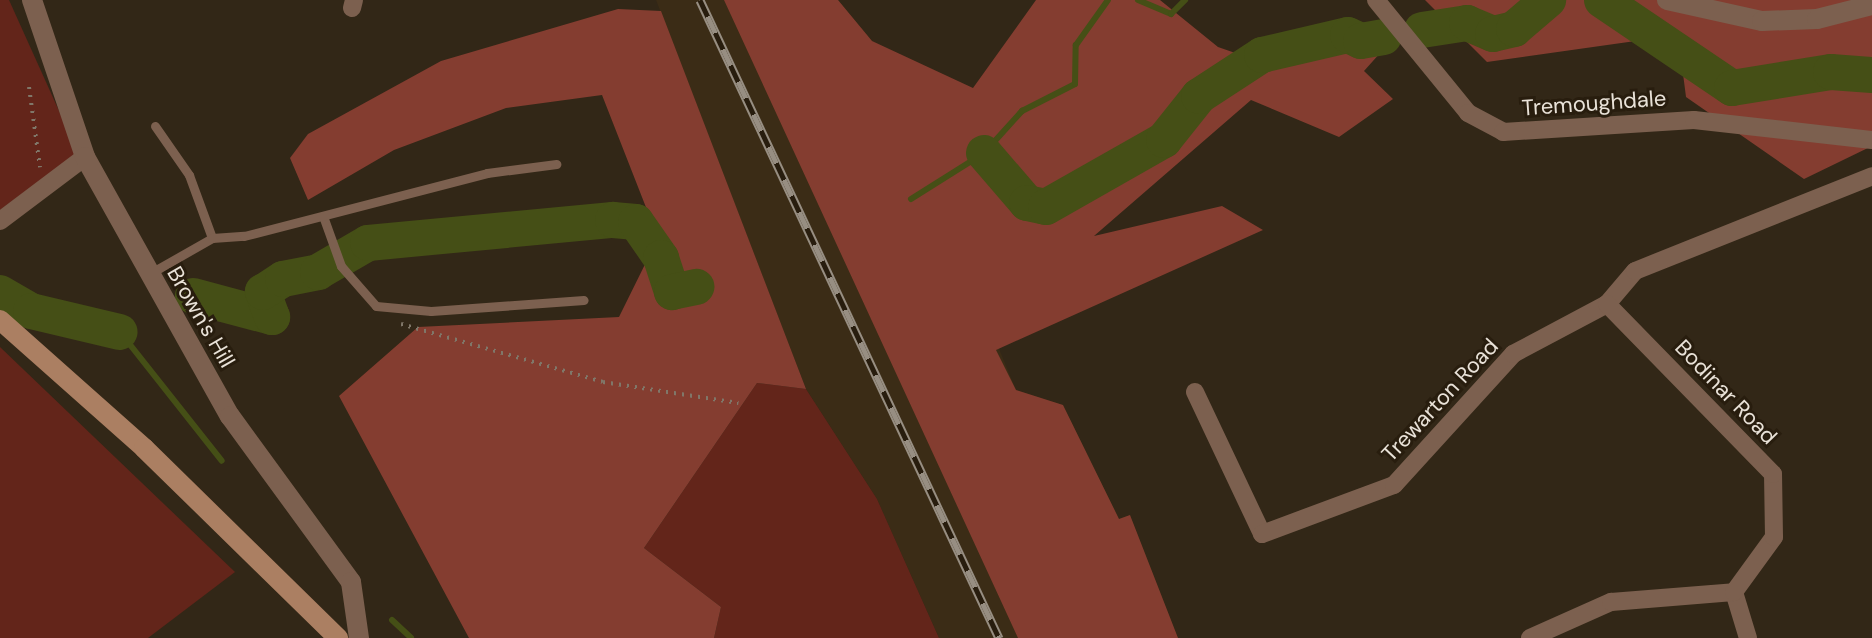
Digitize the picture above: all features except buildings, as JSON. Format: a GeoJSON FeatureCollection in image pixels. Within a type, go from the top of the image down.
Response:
{"type":"FeatureCollection","features":[{"type":"Feature","properties":{"kind":"main road"},"geometry":{"type":"LineString","coordinates":[[0,320],[144,448],[338,638]]}},
{"type":"Feature","properties":{"kind":"street","name":"Brown's Hill"},"geometry":{"type":"LineString","coordinates":[[32,0],[85,157],[230,416],[338,559],[351,582],[359,638]]}},
{"type":"Feature","properties":{"kind":"street","name":"Tremoughdale"},"geometry":{"type":"LineString","coordinates":[[1376,0],[1468,113],[1503,132],[1694,120],[1872,140]]}},
{"type":"Feature","properties":{"kind":"street"},"geometry":{"type":"LineString","coordinates":[[1667,0],[1762,21],[1817,19],[1872,5]]}},
{"type":"Feature","properties":{"kind":"street"},"geometry":{"type":"LineString","coordinates":[[2,220],[85,157]]}},
{"type":"Feature","properties":{"kind":"street","name":"Trewarton Road"},"geometry":{"type":"LineString","coordinates":[[1195,392],[1262,534],[1394,485],[1513,354],[1607,304],[1635,271],[1872,176]]}},
{"type":"Feature","properties":{"kind":"street","name":"Bodinar Road"},"geometry":{"type":"LineString","coordinates":[[1607,304],[1773,474],[1774,537],[1734,592]]}},
{"type":"Feature","properties":{"kind":"street"},"geometry":{"type":"LineString","coordinates":[[1530,638],[1611,602],[1734,592],[1748,638]]}},
{"type":"Feature","properties":{"kind":"lane"},"geometry":{"type":"LineString","coordinates":[[155,126],[189,175],[212,238]]}},
{"type":"Feature","properties":{"kind":"lane"},"geometry":{"type":"LineString","coordinates":[[149,274],[212,238],[323,216],[487,173],[556,164]]}},
{"type":"Feature","properties":{"kind":"lane"},"geometry":{"type":"LineString","coordinates":[[323,216],[341,266],[376,306],[431,311],[584,300]]}},
{"type":"Feature","properties":{"kind":"path"},"geometry":{"type":"LineString","coordinates":[[29,87],[42,154],[39,176],[48,186]]}},
{"type":"Feature","properties":{"kind":"path"},"geometry":{"type":"LineString","coordinates":[[376,306],[405,326],[603,382],[738,403]]}},
{"type":"Feature","properties":{"kind":"shaded area"},"geometry":{"type":"Polygon","coordinates":[[[0,0],[9,0],[78,153],[0,210],[0,0]]]}},
{"type":"Feature","properties":{"kind":"shaded area"},"geometry":{"type":"Polygon","coordinates":[[[656,0],[838,0],[872,41],[1016,390],[1063,405],[1119,519],[1130,515],[1178,638],[939,638],[877,499],[806,389],[656,0]]]}},
{"type":"Feature","properties":{"kind":"shaded area"},"geometry":{"type":"Polygon","coordinates":[[[724,0],[838,0],[872,41],[973,88],[1036,0],[1160,0],[1218,47],[1241,55],[1375,28],[1390,42],[1364,71],[1393,99],[1339,137],[1251,100],[1094,236],[1222,206],[1263,230],[996,350],[1016,390],[1063,405],[1119,519],[1130,515],[1178,638],[1018,638],[724,0]]]}},
{"type":"Feature","properties":{"kind":"shaded area"},"geometry":{"type":"Polygon","coordinates":[[[1425,0],[1872,0],[1872,146],[1804,179],[1686,97],[1678,35],[1487,62],[1425,0]]]}},
{"type":"Feature","properties":{"kind":"shaded area"},"geometry":{"type":"Polygon","coordinates":[[[618,9],[661,11],[806,389],[757,383],[644,548],[721,607],[714,638],[469,638],[339,396],[418,327],[619,317],[658,238],[602,95],[506,108],[394,150],[308,200],[290,158],[308,134],[441,61],[618,9]]]}},
{"type":"Feature","properties":{"kind":"shaded area"},"geometry":{"type":"Polygon","coordinates":[[[0,347],[235,572],[148,638],[0,638],[0,347]]]}},
{"type":"Feature","properties":{"kind":"shaded area"},"geometry":{"type":"Polygon","coordinates":[[[757,383],[806,389],[877,499],[939,638],[714,638],[721,607],[644,548],[757,383]]]}},
{"type":"Feature","properties":{"kind":"waterway"},"geometry":{"type":"LineString","coordinates":[[911,199],[984,153],[1022,111],[1075,84],[1076,45],[1108,0]]}},
{"type":"Feature","properties":{"kind":"waterway"},"geometry":{"type":"LineString","coordinates":[[1138,0],[1171,14],[1185,0]]}},
{"type":"Feature","properties":{"kind":"waterway"},"geometry":{"type":"LineString","coordinates":[[1422,30],[1467,23],[1493,34],[1514,29],[1548,0]]}},
{"type":"Feature","properties":{"kind":"waterway"},"geometry":{"type":"LineString","coordinates":[[1602,0],[1732,88],[1831,72],[1872,75]]}},
{"type":"Feature","properties":{"kind":"waterway"},"geometry":{"type":"LineString","coordinates":[[984,153],[1027,203],[1046,207],[1164,140],[1199,96],[1262,55],[1348,35],[1361,41],[1384,37]]}},
{"type":"Feature","properties":{"kind":"waterway"},"geometry":{"type":"LineString","coordinates":[[193,296],[272,317],[263,292],[283,279],[318,272],[368,243],[613,220],[636,222],[661,258],[672,292],[696,287]]}},
{"type":"Feature","properties":{"kind":"waterway"},"geometry":{"type":"LineString","coordinates":[[0,293],[31,311],[120,332]]}},
{"type":"Feature","properties":{"kind":"waterway"},"geometry":{"type":"LineString","coordinates":[[120,332],[222,461]]}},
{"type":"Feature","properties":{"kind":"waterway"},"geometry":{"type":"LineString","coordinates":[[392,620],[411,638]]}},
{"type":"Feature","properties":{"kind":"railway"},"geometry":{"type":"LineString","coordinates":[[700,0],[999,638]]}}]}
